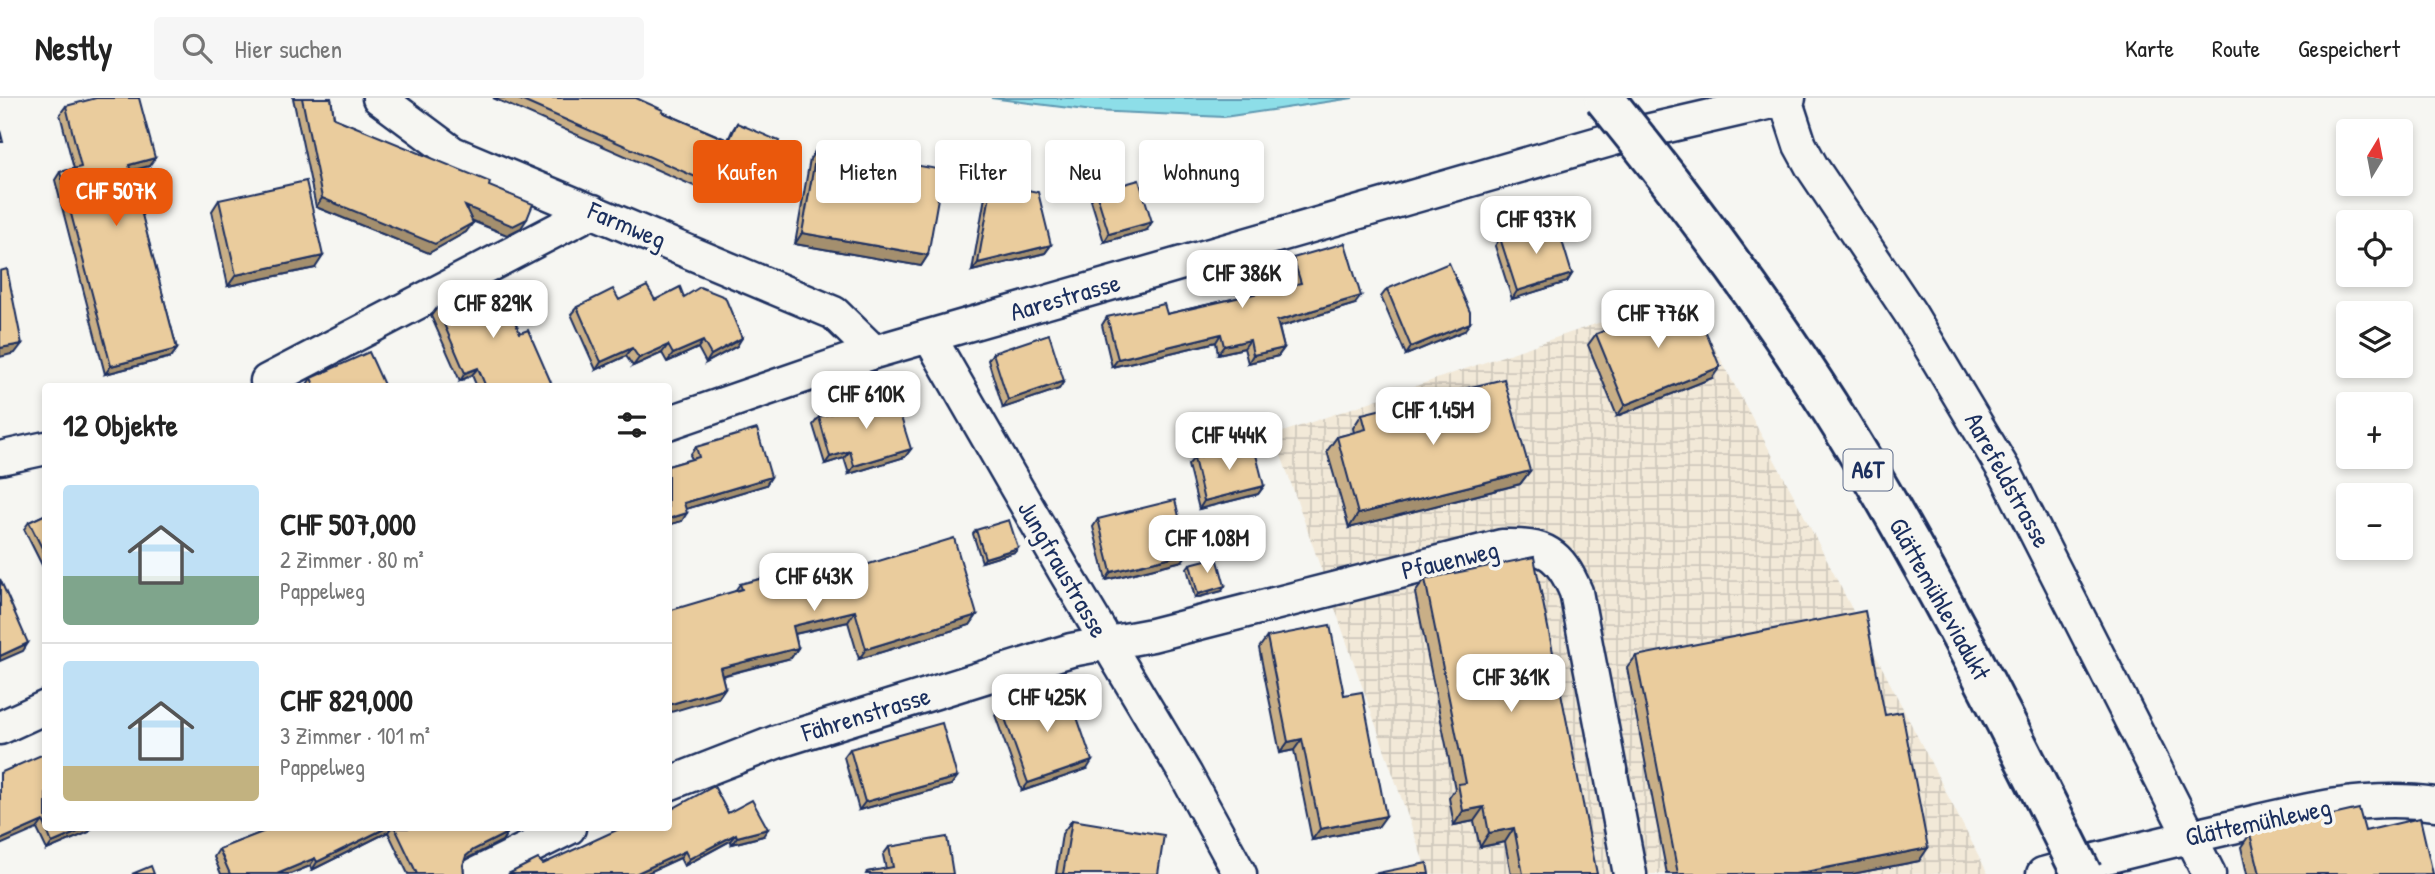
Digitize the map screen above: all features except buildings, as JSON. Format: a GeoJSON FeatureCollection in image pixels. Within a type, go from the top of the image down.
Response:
{"type":"FeatureCollection","features":[{"type":"Feature","properties":{"kind":"highway","name":"Glättemühleviadukt"},"geometry":{"type":"LineString","coordinates":[[1604,98],[1686,202],[1750,290],[1866,466],[1956,625],[2082,874]]}},
{"type":"Feature","properties":{"kind":"street","name":"Farmweg"},"geometry":{"type":"LineString","coordinates":[[379,98],[453,153],[822,308],[842,320],[874,352]]}},
{"type":"Feature","properties":{"kind":"street","name":"Aarestrasse"},"geometry":{"type":"LineString","coordinates":[[672,422],[874,352],[929,336],[1620,137],[1787,99]]}},
{"type":"Feature","properties":{"kind":"street","name":"Aarefeldstrasse"},"geometry":{"type":"LineString","coordinates":[[1787,99],[1800,145],[1812,167],[1910,313],[2006,472],[2209,874]]}},
{"type":"Feature","properties":{"kind":"street"},"geometry":{"type":"LineString","coordinates":[[268,383],[593,211]]}},
{"type":"Feature","properties":{"kind":"street","name":"Jungfraustrasse"},"geometry":{"type":"LineString","coordinates":[[929,336],[1186,775],[1240,874]]}},
{"type":"Feature","properties":{"kind":"street"},"geometry":{"type":"LineString","coordinates":[[0,458],[42,450]]}},
{"type":"Feature","properties":{"kind":"street","name":"Pfauenweg"},"geometry":{"type":"LineString","coordinates":[[1107,643],[1152,635],[1502,546],[1527,546],[1550,553],[1566,568],[1576,592],[1630,874]]}},
{"type":"Feature","properties":{"kind":"street","name":"Fährenstrasse"},"geometry":{"type":"LineString","coordinates":[[672,782],[776,742],[1071,650],[1107,643]]}},
{"type":"Feature","properties":{"kind":"street"},"geometry":{"type":"LineString","coordinates":[[0,728],[42,709]]}},
{"type":"Feature","properties":{"kind":"street","name":"Glättemühleweg"},"geometry":{"type":"LineString","coordinates":[[2043,874],[2134,848],[2300,811],[2362,802],[2417,801],[2435,804]]}},
{"type":"Feature","properties":{"kind":"street"},"geometry":{"type":"LineString","coordinates":[[476,874],[563,831]]}},
{"type":"Feature","properties":{"kind":"shaded area"},"geometry":{"type":"Polygon","coordinates":[[[1685,293],[1794,496],[1988,874],[1428,874],[1274,435],[1685,293]]]}},
{"type":"Feature","properties":{"kind":"water"},"geometry":{"type":"Polygon","coordinates":[[[991,98],[1353,98],[1224,117],[1093,111],[991,98]]]}}]}
